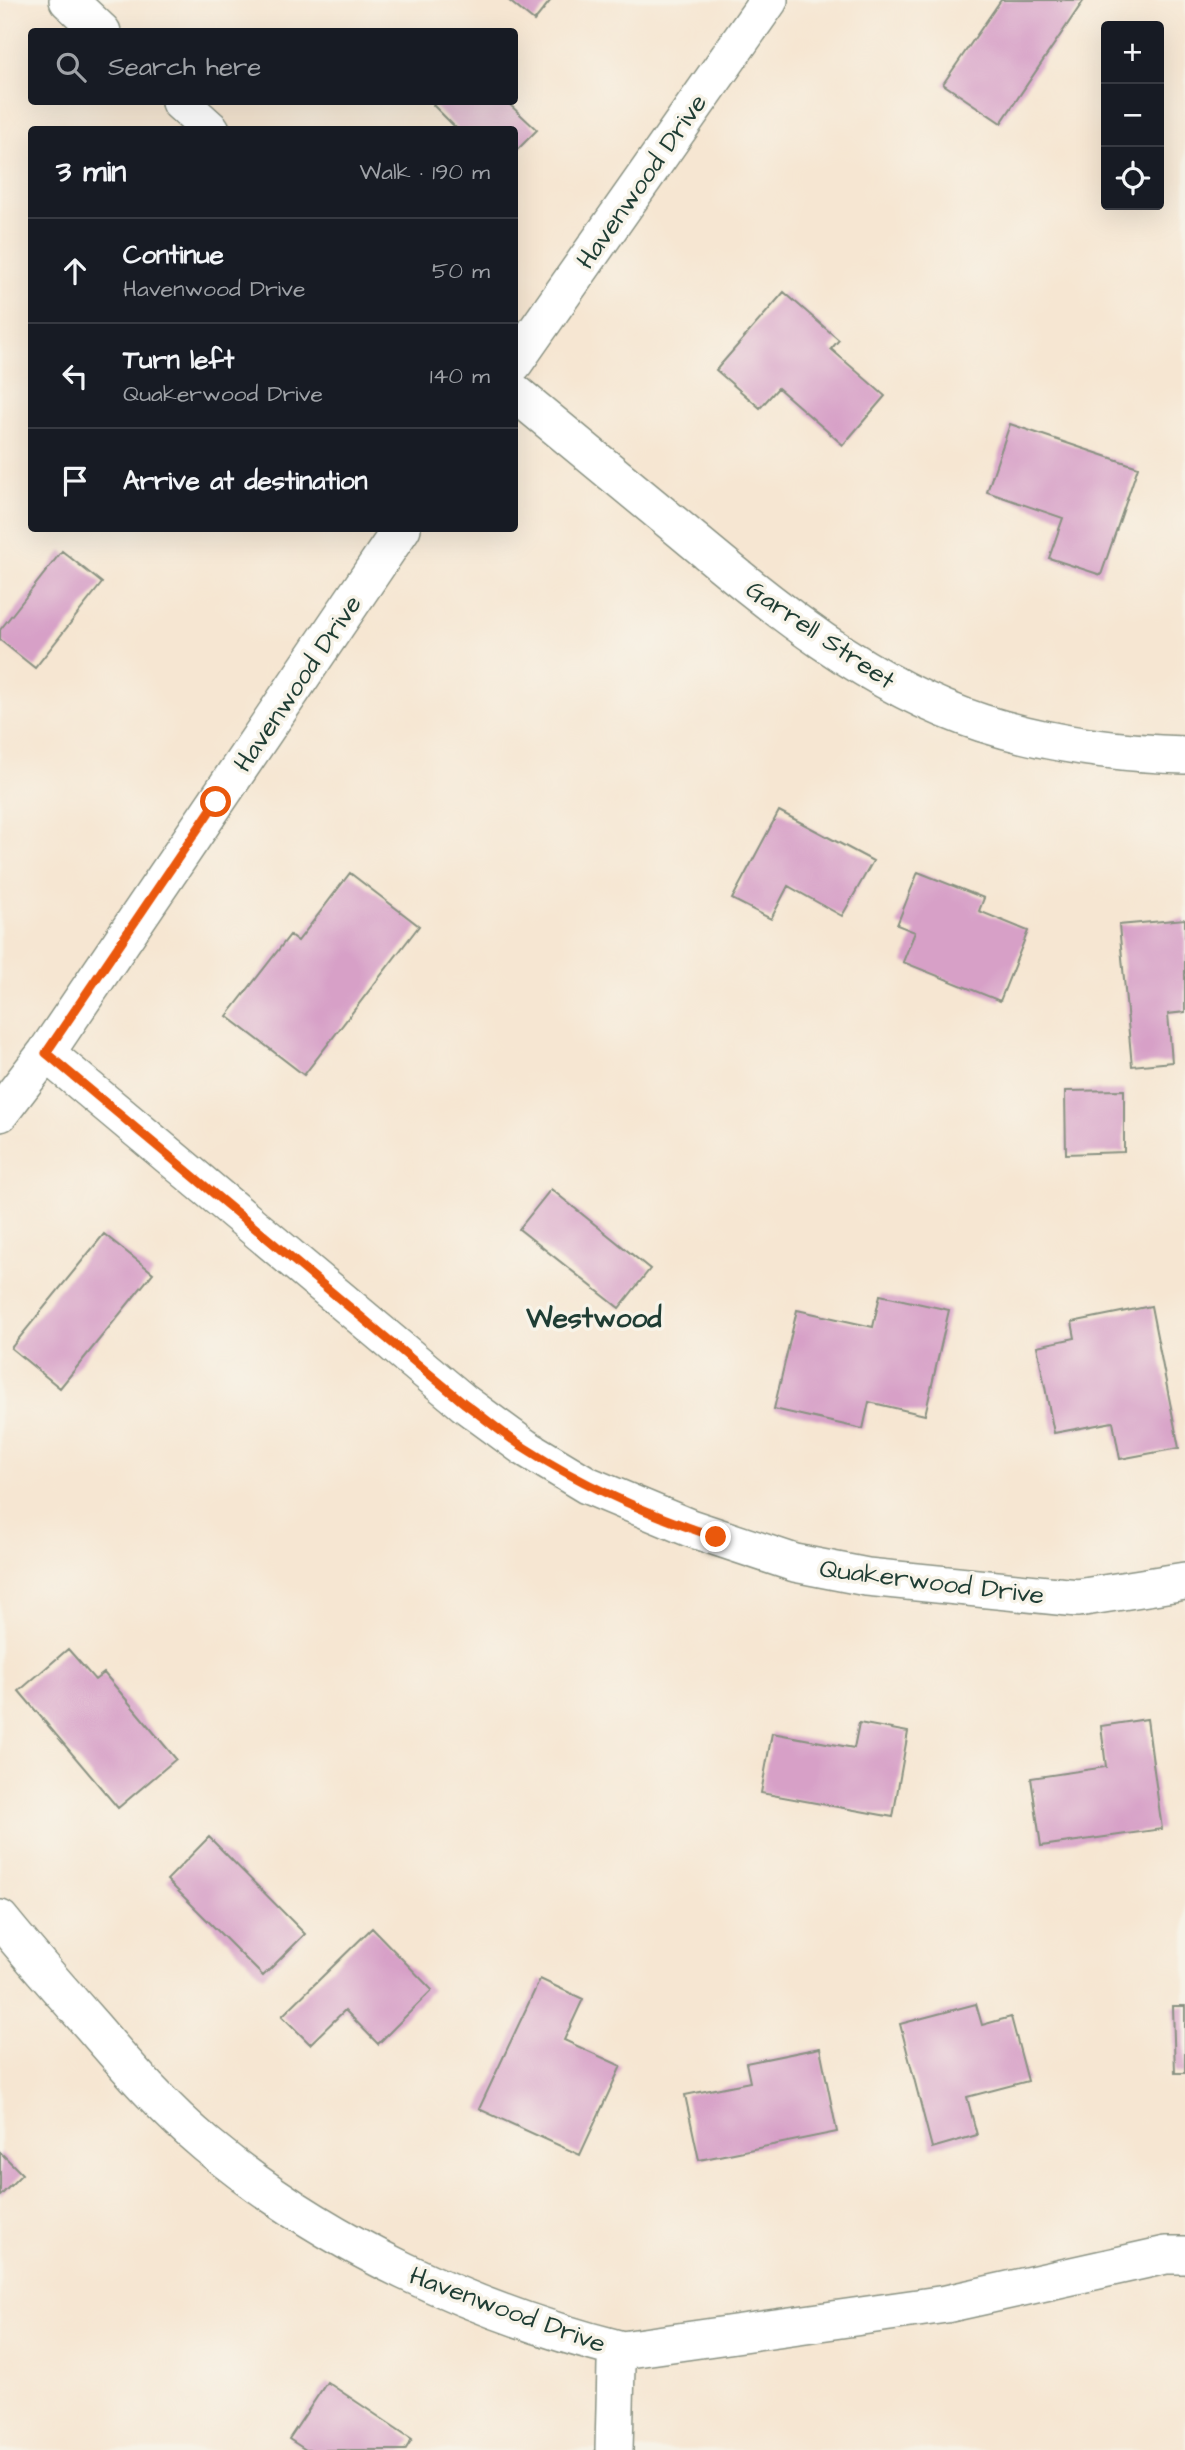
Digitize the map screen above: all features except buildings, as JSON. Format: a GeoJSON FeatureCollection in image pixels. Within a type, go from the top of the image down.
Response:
{"type":"FeatureCollection","features":[{"type":"Feature","properties":{"kind":"street"},"geometry":{"type":"LineString","coordinates":[[68,0],[99,28]]}},
{"type":"Feature","properties":{"kind":"street","name":"Havenwood Drive"},"geometry":{"type":"LineString","coordinates":[[518,357],[769,0]]}},
{"type":"Feature","properties":{"kind":"street"},"geometry":{"type":"LineString","coordinates":[[183,105],[207,126]]}},
{"type":"Feature","properties":{"kind":"street","name":"Garrell Street"},"geometry":{"type":"LineString","coordinates":[[518,395],[758,594],[848,658],[913,694],[981,723],[1053,741],[1126,753],[1185,755]]}},
{"type":"Feature","properties":{"kind":"street","name":"Havenwood Drive"},"geometry":{"type":"LineString","coordinates":[[0,1113],[46,1053],[399,532]]}},
{"type":"Feature","properties":{"kind":"street","name":"Quakerwood Drive"},"geometry":{"type":"LineString","coordinates":[[46,1053],[464,1403],[524,1447],[587,1485],[703,1533],[795,1563],[867,1577],[1078,1598],[1185,1581]]}},
{"type":"Feature","properties":{"kind":"street","name":"Havenwood Drive"},"geometry":{"type":"LineString","coordinates":[[0,1919],[142,2084],[207,2145],[284,2203],[350,2243],[419,2279],[572,2337],[622,2350],[946,2304],[1166,2255],[1185,2255]]}},
{"type":"Feature","properties":{"kind":"street"},"geometry":{"type":"LineString","coordinates":[[614,2450],[616,2365],[622,2350]]}},
{"type":"Feature","properties":{"kind":"district","name":"Westwood"},"geometry":{"type":"Point","coordinates":[594,1317]}},
{"type":"Feature","properties":{"kind":"route"},"geometry":{"type":"LineString","coordinates":[[216,802],[46,1053],[464,1403],[524,1447],[587,1485],[716,1537]]}}]}
